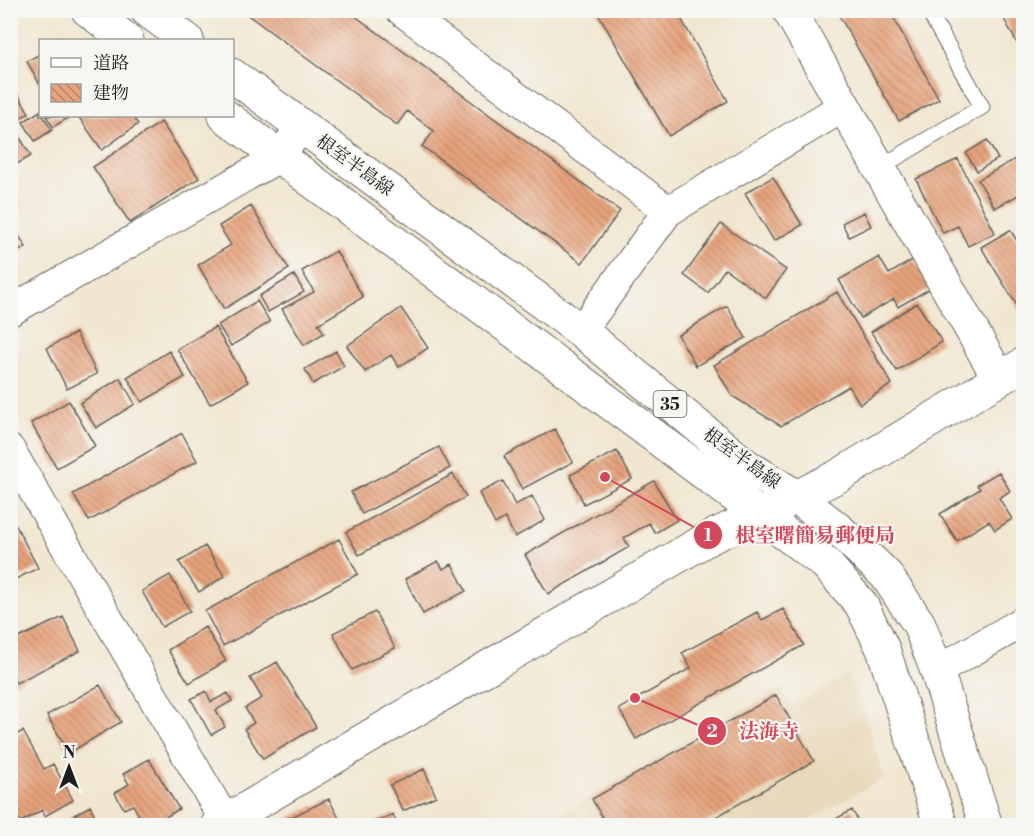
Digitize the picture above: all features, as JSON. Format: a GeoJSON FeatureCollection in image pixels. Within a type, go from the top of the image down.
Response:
{"type":"FeatureCollection","features":[{"type":"Feature","properties":{"kind":"main road"},"geometry":{"type":"LineString","coordinates":[[88,10],[126,39]]}},
{"type":"Feature","properties":{"kind":"main road"},"geometry":{"type":"LineString","coordinates":[[147,10],[186,39]]}},
{"type":"Feature","properties":{"kind":"main road"},"geometry":{"type":"LineString","coordinates":[[223,824],[709,538],[840,475],[1011,371],[879,168],[789,10]]}},
{"type":"Feature","properties":{"kind":"main road","name":"根室半島線"},"geometry":{"type":"LineString","coordinates":[[234,76],[581,331],[748,467],[797,497],[839,530],[886,575],[919,624],[938,671],[986,825]]}},
{"type":"Feature","properties":{"kind":"main road","name":"根室半島線"},"geometry":{"type":"LineString","coordinates":[[226,117],[826,564],[861,604],[883,650],[941,825]]}},
{"type":"Feature","properties":{"kind":"street"},"geometry":{"type":"LineString","coordinates":[[401,10],[668,211]]}},
{"type":"Feature","properties":{"kind":"street"},"geometry":{"type":"LineString","coordinates":[[581,331],[668,211],[843,107]]}},
{"type":"Feature","properties":{"kind":"street"},"geometry":{"type":"LineString","coordinates":[[10,311],[279,157],[302,127]]}},
{"type":"Feature","properties":{"kind":"street"},"geometry":{"type":"LineString","coordinates":[[10,450],[223,824]]}},
{"type":"Feature","properties":{"kind":"street"},"geometry":{"type":"LineString","coordinates":[[938,671],[1023,621]]}},
{"type":"Feature","properties":{"kind":"lane"},"geometry":{"type":"LineString","coordinates":[[879,168],[982,107],[928,10]]}},
{"type":"Feature","properties":{"kind":"shaded area"},"geometry":{"type":"Polygon","coordinates":[[[847,675],[862,705],[884,778],[800,825],[539,826],[780,688],[792,707],[847,675]]]}},
{"type":"Feature","properties":{"kind":"building"},"geometry":{"type":"Polygon","coordinates":[[[241,10],[347,10],[620,211],[582,263],[422,146],[434,131],[407,111],[397,125],[241,10]]]}},
{"type":"Feature","properties":{"kind":"building"},"geometry":{"type":"Polygon","coordinates":[[[596,10],[676,10],[728,101],[669,136],[596,10]]]}},
{"type":"Feature","properties":{"kind":"building"},"geometry":{"type":"Polygon","coordinates":[[[836,10],[889,10],[939,99],[899,121],[836,10]]]}},
{"type":"Feature","properties":{"kind":"building"},"geometry":{"type":"Polygon","coordinates":[[[1011,10],[1024,10],[1024,40],[1017,43],[1002,15],[1011,10]]]}},
{"type":"Feature","properties":{"kind":"building"},"geometry":{"type":"Polygon","coordinates":[[[39,55],[39,83],[27,61],[39,55]]]}},
{"type":"Feature","properties":{"kind":"building"},"geometry":{"type":"Polygon","coordinates":[[[14,88],[29,113],[10,124],[10,90],[14,88]]]}},
{"type":"Feature","properties":{"kind":"building"},"geometry":{"type":"Polygon","coordinates":[[[39,112],[39,117],[44,117],[52,130],[35,141],[23,122],[39,112]]]}},
{"type":"Feature","properties":{"kind":"building"},"geometry":{"type":"Polygon","coordinates":[[[47,117],[69,117],[53,127],[47,117]]]}},
{"type":"Feature","properties":{"kind":"building"},"geometry":{"type":"Polygon","coordinates":[[[79,117],[133,117],[138,124],[102,150],[79,117]]]}},
{"type":"Feature","properties":{"kind":"building"},"geometry":{"type":"Polygon","coordinates":[[[161,122],[199,178],[130,223],[93,167],[161,122]]]}},
{"type":"Feature","properties":{"kind":"building"},"geometry":{"type":"Polygon","coordinates":[[[19,136],[31,156],[15,165],[10,160],[10,141],[19,136]]]}},
{"type":"Feature","properties":{"kind":"building"},"geometry":{"type":"Polygon","coordinates":[[[987,140],[998,159],[977,171],[966,153],[987,140]]]}},
{"type":"Feature","properties":{"kind":"building"},"geometry":{"type":"Polygon","coordinates":[[[1024,154],[1024,192],[995,208],[978,180],[1024,154]]]}},
{"type":"Feature","properties":{"kind":"building"},"geometry":{"type":"Polygon","coordinates":[[[958,159],[995,233],[968,246],[958,226],[943,233],[916,179],[958,159]]]}},
{"type":"Feature","properties":{"kind":"building"},"geometry":{"type":"Polygon","coordinates":[[[773,177],[802,225],[774,241],[745,193],[773,177]]]}},
{"type":"Feature","properties":{"kind":"building"},"geometry":{"type":"Polygon","coordinates":[[[251,206],[289,269],[224,309],[198,265],[231,245],[219,226],[251,206]]]}},
{"type":"Feature","properties":{"kind":"building"},"geometry":{"type":"Polygon","coordinates":[[[864,212],[871,226],[849,237],[842,223],[864,212]]]}},
{"type":"Feature","properties":{"kind":"building"},"geometry":{"type":"Polygon","coordinates":[[[10,222],[26,247],[10,256],[10,222]]]}},
{"type":"Feature","properties":{"kind":"building"},"geometry":{"type":"Polygon","coordinates":[[[721,224],[786,270],[766,298],[725,269],[708,293],[684,275],[721,224]]]}},
{"type":"Feature","properties":{"kind":"building"},"geometry":{"type":"Polygon","coordinates":[[[1010,230],[1024,251],[1024,317],[981,247],[1010,230]]]}},
{"type":"Feature","properties":{"kind":"building"},"geometry":{"type":"Polygon","coordinates":[[[336,251],[363,297],[318,324],[324,333],[304,345],[282,309],[314,292],[302,271],[336,251]]]}},
{"type":"Feature","properties":{"kind":"building"},"geometry":{"type":"Polygon","coordinates":[[[879,257],[889,274],[914,259],[931,288],[898,307],[894,299],[861,318],[839,280],[879,257]]]}},
{"type":"Feature","properties":{"kind":"building"},"geometry":{"type":"Polygon","coordinates":[[[294,275],[304,292],[268,312],[259,296],[294,275]]]}},
{"type":"Feature","properties":{"kind":"building"},"geometry":{"type":"Polygon","coordinates":[[[837,292],[892,384],[860,404],[849,386],[781,426],[732,396],[714,365],[837,292]]]}},
{"type":"Feature","properties":{"kind":"building"},"geometry":{"type":"Polygon","coordinates":[[[257,301],[270,322],[231,346],[218,325],[257,301]]]}},
{"type":"Feature","properties":{"kind":"building"},"geometry":{"type":"Polygon","coordinates":[[[917,303],[942,342],[897,371],[871,332],[917,303]]]}},
{"type":"Feature","properties":{"kind":"building"},"geometry":{"type":"Polygon","coordinates":[[[727,306],[746,338],[696,366],[678,335],[727,306]]]}},
{"type":"Feature","properties":{"kind":"building"},"geometry":{"type":"Polygon","coordinates":[[[401,308],[428,348],[399,367],[391,355],[365,372],[347,346],[401,308]]]}},
{"type":"Feature","properties":{"kind":"building"},"geometry":{"type":"Polygon","coordinates":[[[215,327],[248,382],[210,404],[177,349],[215,327]]]}},
{"type":"Feature","properties":{"kind":"building"},"geometry":{"type":"Polygon","coordinates":[[[76,333],[97,374],[67,389],[47,348],[76,333]]]}},
{"type":"Feature","properties":{"kind":"building"},"geometry":{"type":"Polygon","coordinates":[[[169,351],[185,377],[142,402],[127,377],[169,351]]]}},
{"type":"Feature","properties":{"kind":"building"},"geometry":{"type":"Polygon","coordinates":[[[336,351],[344,366],[313,384],[305,369],[336,351]]]}},
{"type":"Feature","properties":{"kind":"building"},"geometry":{"type":"Polygon","coordinates":[[[120,378],[135,404],[96,428],[80,403],[120,378]]]}},
{"type":"Feature","properties":{"kind":"building"},"geometry":{"type":"Polygon","coordinates":[[[69,401],[95,446],[57,468],[31,423],[69,401]]]}},
{"type":"Feature","properties":{"kind":"building"},"geometry":{"type":"Polygon","coordinates":[[[555,429],[573,462],[522,489],[504,456],[555,429]]]}},
{"type":"Feature","properties":{"kind":"building"},"geometry":{"type":"Polygon","coordinates":[[[182,433],[197,461],[89,521],[73,494],[182,433]]]}},
{"type":"Feature","properties":{"kind":"building"},"geometry":{"type":"Polygon","coordinates":[[[439,447],[450,468],[362,514],[351,492],[439,447]]]}},
{"type":"Feature","properties":{"kind":"building"},"geometry":{"type":"Polygon","coordinates":[[[617,451],[632,479],[584,504],[570,475],[617,451]]]}},
{"type":"Feature","properties":{"kind":"building"},"geometry":{"type":"Polygon","coordinates":[[[999,472],[1010,491],[999,498],[1012,519],[995,530],[989,521],[957,541],[940,514],[980,489],[977,485],[999,472]]]}},
{"type":"Feature","properties":{"kind":"building"},"geometry":{"type":"Polygon","coordinates":[[[453,474],[466,497],[359,555],[346,532],[453,474]]]}},
{"type":"Feature","properties":{"kind":"building"},"geometry":{"type":"Polygon","coordinates":[[[503,481],[515,505],[532,496],[545,520],[515,537],[505,518],[495,524],[479,493],[503,481]]]}},
{"type":"Feature","properties":{"kind":"building"},"geometry":{"type":"Polygon","coordinates":[[[654,481],[677,520],[655,533],[649,523],[624,538],[629,547],[548,594],[525,555],[654,481]]]}},
{"type":"Feature","properties":{"kind":"building"},"geometry":{"type":"Polygon","coordinates":[[[14,522],[38,568],[10,582],[10,524],[14,522]]]}},
{"type":"Feature","properties":{"kind":"building"},"geometry":{"type":"Polygon","coordinates":[[[339,539],[358,574],[223,646],[205,611],[339,539]]]}},
{"type":"Feature","properties":{"kind":"building"},"geometry":{"type":"Polygon","coordinates":[[[205,546],[225,576],[199,592],[179,562],[205,546]]]}},
{"type":"Feature","properties":{"kind":"building"},"geometry":{"type":"Polygon","coordinates":[[[438,561],[443,569],[452,564],[466,591],[423,614],[405,579],[438,561]]]}},
{"type":"Feature","properties":{"kind":"building"},"geometry":{"type":"Polygon","coordinates":[[[170,575],[190,611],[162,627],[142,591],[170,575]]]}},
{"type":"Feature","properties":{"kind":"building"},"geometry":{"type":"Polygon","coordinates":[[[783,609],[804,645],[636,739],[619,709],[691,668],[682,653],[757,612],[762,620],[783,609]]]}},
{"type":"Feature","properties":{"kind":"building"},"geometry":{"type":"Polygon","coordinates":[[[375,612],[395,648],[352,670],[333,633],[375,612]]]}},
{"type":"Feature","properties":{"kind":"building"},"geometry":{"type":"Polygon","coordinates":[[[63,617],[80,651],[16,683],[10,672],[10,653],[13,652],[10,642],[63,617]]]}},
{"type":"Feature","properties":{"kind":"building"},"geometry":{"type":"Polygon","coordinates":[[[205,627],[226,661],[189,683],[168,650],[205,627]]]}},
{"type":"Feature","properties":{"kind":"building"},"geometry":{"type":"Polygon","coordinates":[[[277,662],[316,727],[263,759],[244,729],[254,723],[245,708],[262,698],[250,678],[277,662]]]}},
{"type":"Feature","properties":{"kind":"building"},"geometry":{"type":"Polygon","coordinates":[[[100,685],[121,722],[69,753],[47,715],[100,685]]]}},
{"type":"Feature","properties":{"kind":"building"},"geometry":{"type":"Polygon","coordinates":[[[206,691],[211,702],[228,693],[232,701],[216,710],[225,727],[211,735],[191,699],[206,691]]]}},
{"type":"Feature","properties":{"kind":"building"},"geometry":{"type":"Polygon","coordinates":[[[776,695],[814,761],[700,826],[607,826],[592,799],[776,695]]]}},
{"type":"Feature","properties":{"kind":"building"},"geometry":{"type":"Polygon","coordinates":[[[23,731],[44,769],[53,764],[73,800],[45,816],[42,810],[21,822],[10,804],[10,738],[23,731]]]}},
{"type":"Feature","properties":{"kind":"building"},"geometry":{"type":"Polygon","coordinates":[[[149,759],[179,809],[151,826],[145,826],[133,805],[124,809],[115,793],[129,784],[123,774],[149,759]]]}},
{"type":"Feature","properties":{"kind":"building"},"geometry":{"type":"Polygon","coordinates":[[[424,769],[436,796],[403,811],[390,785],[424,769]]]}},
{"type":"Feature","properties":{"kind":"building"},"geometry":{"type":"Polygon","coordinates":[[[329,799],[343,826],[288,826],[285,820],[329,799]]]}},
{"type":"Feature","properties":{"kind":"building"},"geometry":{"type":"Polygon","coordinates":[[[90,806],[100,826],[70,826],[67,819],[90,806]]]}},
{"type":"Feature","properties":{"kind":"building"},"geometry":{"type":"Polygon","coordinates":[[[852,810],[861,826],[823,826],[852,810]]]}},
{"type":"Feature","properties":{"kind":"building"},"geometry":{"type":"Polygon","coordinates":[[[393,814],[398,826],[368,826],[393,814]]]}},
{"type":"Feature","properties":{"kind":"place","name":"根室曙簡易郵便局"},"geometry":{"type":"Point","coordinates":[605,477]}},
{"type":"Feature","properties":{"kind":"place","name":"法海寺"},"geometry":{"type":"Point","coordinates":[635,698]}}]}
